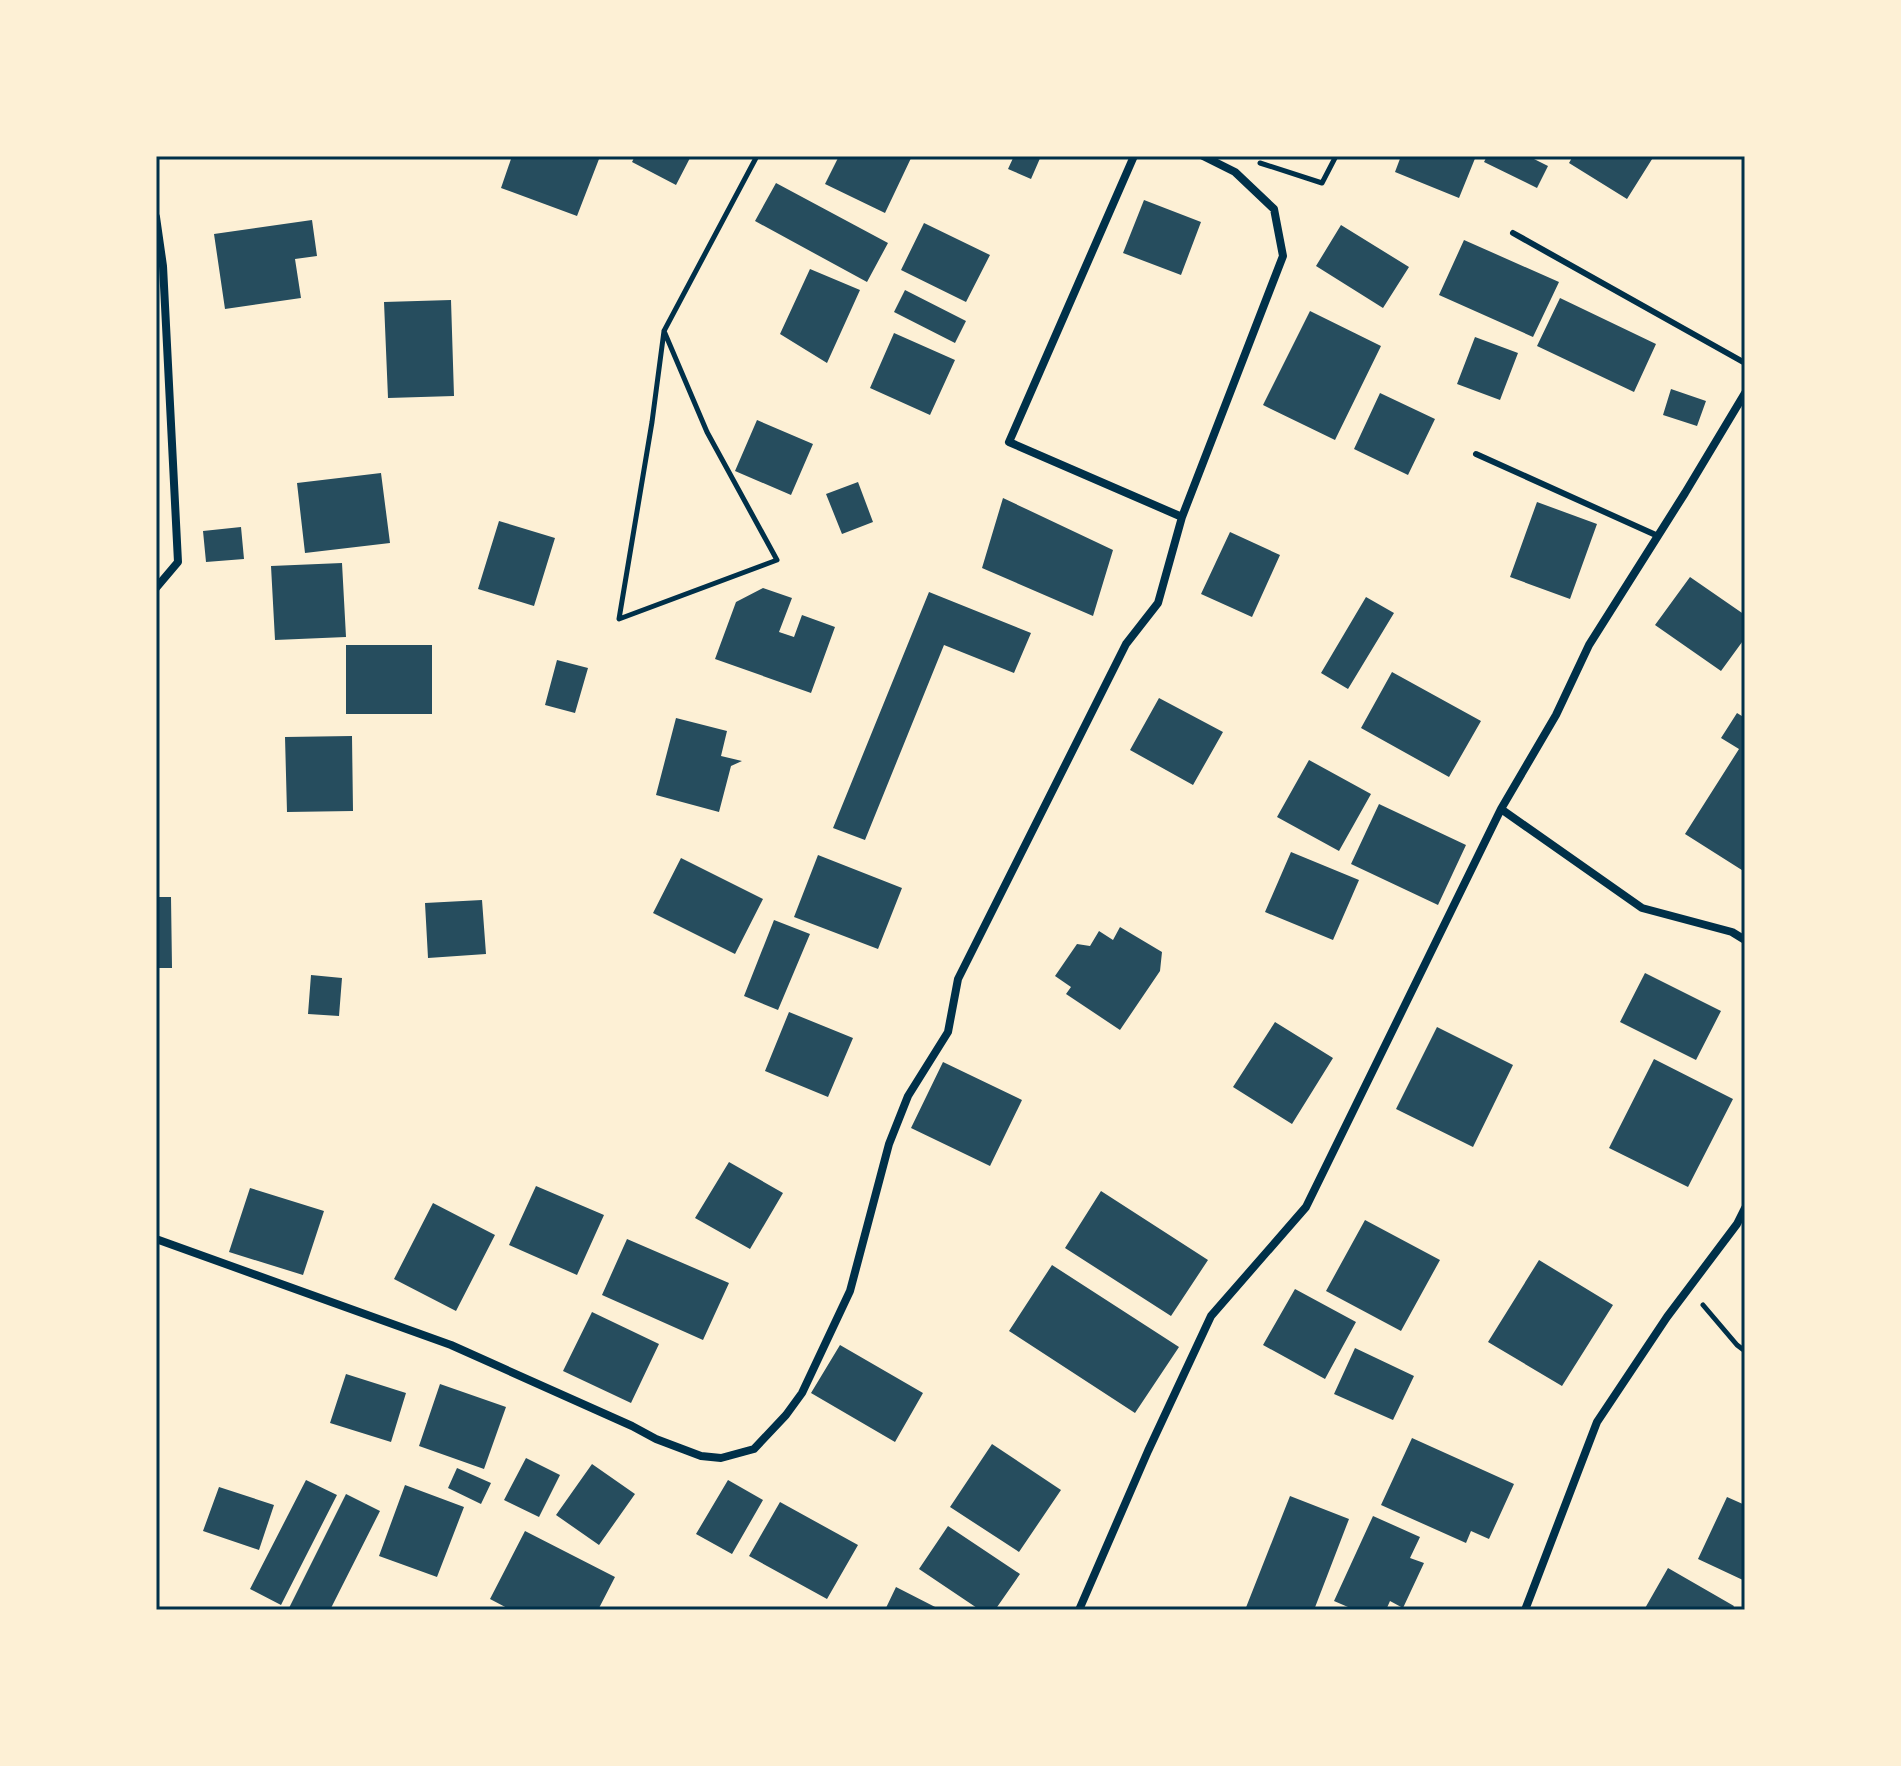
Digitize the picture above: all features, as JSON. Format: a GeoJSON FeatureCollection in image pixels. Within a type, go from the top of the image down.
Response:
{"type":"FeatureCollection","features":[{"type":"Feature","properties":{"kind":"street"},"geometry":{"type":"LineString","coordinates":[[1134,156],[1009,442],[1182,517]]}},
{"type":"Feature","properties":{"kind":"street"},"geometry":{"type":"LineString","coordinates":[[156,1239],[451,1345],[656,1439],[701,1456],[721,1458],[754,1449],[802,1393],[850,1291],[889,1144],[908,1096],[948,1032],[958,979],[1126,644],[1158,603],[1182,517],[1283,256],[1274,209],[1235,172],[1203,156]]}},
{"type":"Feature","properties":{"kind":"street"},"geometry":{"type":"LineString","coordinates":[[156,217],[163,266],[178,562],[156,588]]}},
{"type":"Feature","properties":{"kind":"street"},"geometry":{"type":"LineString","coordinates":[[1079,1610],[1211,1316],[1306,1207],[1501,809],[1556,715],[1589,645],[1743,399]]}},
{"type":"Feature","properties":{"kind":"street"},"geometry":{"type":"LineString","coordinates":[[1501,809],[1642,908],[1732,932],[1745,940]]}},
{"type":"Feature","properties":{"kind":"street"},"geometry":{"type":"LineString","coordinates":[[1525,1610],[1597,1422],[1667,1317],[1737,1224],[1745,1208]]}},
{"type":"Feature","properties":{"kind":"lane"},"geometry":{"type":"LineString","coordinates":[[1513,233],[1745,363]]}},
{"type":"Feature","properties":{"kind":"lane"},"geometry":{"type":"LineString","coordinates":[[1476,454],[1658,536]]}},
{"type":"Feature","properties":{"kind":"path"},"geometry":{"type":"LineString","coordinates":[[664,331],[707,432],[777,560],[619,619],[664,331],[757,156]]}},
{"type":"Feature","properties":{"kind":"path"},"geometry":{"type":"LineString","coordinates":[[1253,160],[1322,183],[1336,156]]}},
{"type":"Feature","properties":{"kind":"path"},"geometry":{"type":"LineString","coordinates":[[1689,1288],[1745,1351]]}},
{"type":"Feature","properties":{"kind":"building"},"geometry":{"type":"Polygon","coordinates":[[[512,156],[591,156],[599,159],[577,216],[501,188],[512,156]]]}},
{"type":"Feature","properties":{"kind":"building"},"geometry":{"type":"Polygon","coordinates":[[[635,156],[691,156],[676,185],[632,162],[635,156]]]}},
{"type":"Feature","properties":{"kind":"building"},"geometry":{"type":"Polygon","coordinates":[[[839,156],[912,156],[885,213],[825,184],[839,156]]]}},
{"type":"Feature","properties":{"kind":"building"},"geometry":{"type":"Polygon","coordinates":[[[1014,156],[1041,156],[1031,179],[1008,169],[1014,156]]]}},
{"type":"Feature","properties":{"kind":"building"},"geometry":{"type":"Polygon","coordinates":[[[1401,156],[1476,156],[1459,198],[1395,172],[1401,156]]]}},
{"type":"Feature","properties":{"kind":"building"},"geometry":{"type":"Polygon","coordinates":[[[1487,156],[1528,156],[1548,166],[1537,188],[1484,162],[1487,156]]]}},
{"type":"Feature","properties":{"kind":"building"},"geometry":{"type":"Polygon","coordinates":[[[1573,156],[1654,156],[1627,199],[1569,163],[1573,156]]]}},
{"type":"Feature","properties":{"kind":"building"},"geometry":{"type":"Polygon","coordinates":[[[776,183],[888,243],[867,282],[755,221],[776,183]]]}},
{"type":"Feature","properties":{"kind":"building"},"geometry":{"type":"Polygon","coordinates":[[[1144,200],[1201,222],[1181,275],[1123,253],[1144,200]]]}},
{"type":"Feature","properties":{"kind":"building"},"geometry":{"type":"Polygon","coordinates":[[[312,220],[317,256],[295,259],[301,298],[225,309],[214,234],[312,220]]]}},
{"type":"Feature","properties":{"kind":"building"},"geometry":{"type":"Polygon","coordinates":[[[924,223],[990,255],[966,302],[901,270],[924,223]]]}},
{"type":"Feature","properties":{"kind":"building"},"geometry":{"type":"Polygon","coordinates":[[[1341,225],[1409,267],[1383,308],[1316,266],[1341,225]]]}},
{"type":"Feature","properties":{"kind":"building"},"geometry":{"type":"Polygon","coordinates":[[[1464,240],[1559,282],[1533,337],[1439,295],[1464,240]]]}},
{"type":"Feature","properties":{"kind":"building"},"geometry":{"type":"Polygon","coordinates":[[[810,269],[860,290],[827,363],[780,334],[810,269]]]}},
{"type":"Feature","properties":{"kind":"building"},"geometry":{"type":"Polygon","coordinates":[[[905,290],[966,321],[955,343],[894,312],[905,290]]]}},
{"type":"Feature","properties":{"kind":"building"},"geometry":{"type":"Polygon","coordinates":[[[1560,298],[1656,344],[1634,392],[1537,346],[1560,298]]]}},
{"type":"Feature","properties":{"kind":"building"},"geometry":{"type":"Polygon","coordinates":[[[451,300],[454,396],[388,398],[384,302],[451,300]]]}},
{"type":"Feature","properties":{"kind":"building"},"geometry":{"type":"Polygon","coordinates":[[[1310,311],[1381,346],[1335,440],[1263,405],[1310,311]]]}},
{"type":"Feature","properties":{"kind":"building"},"geometry":{"type":"Polygon","coordinates":[[[894,333],[955,360],[930,415],[870,388],[894,333]]]}},
{"type":"Feature","properties":{"kind":"building"},"geometry":{"type":"Polygon","coordinates":[[[1475,337],[1518,353],[1500,400],[1457,384],[1475,337]]]}},
{"type":"Feature","properties":{"kind":"building"},"geometry":{"type":"Polygon","coordinates":[[[1671,389],[1706,401],[1697,426],[1663,415],[1671,389]]]}},
{"type":"Feature","properties":{"kind":"building"},"geometry":{"type":"Polygon","coordinates":[[[1380,393],[1435,419],[1408,475],[1354,449],[1380,393]]]}},
{"type":"Feature","properties":{"kind":"building"},"geometry":{"type":"Polygon","coordinates":[[[757,420],[813,444],[791,495],[735,471],[757,420]]]}},
{"type":"Feature","properties":{"kind":"building"},"geometry":{"type":"Polygon","coordinates":[[[381,473],[390,543],[305,553],[297,483],[381,473]]]}},
{"type":"Feature","properties":{"kind":"building"},"geometry":{"type":"Polygon","coordinates":[[[858,482],[873,522],[842,534],[826,494],[858,482]]]}},
{"type":"Feature","properties":{"kind":"building"},"geometry":{"type":"Polygon","coordinates":[[[1003,498],[1113,550],[1093,616],[982,568],[1003,498]]]}},
{"type":"Feature","properties":{"kind":"building"},"geometry":{"type":"Polygon","coordinates":[[[1537,502],[1597,524],[1570,599],[1510,577],[1537,502]]]}},
{"type":"Feature","properties":{"kind":"building"},"geometry":{"type":"Polygon","coordinates":[[[499,521],[555,538],[534,606],[478,589],[499,521]]]}},
{"type":"Feature","properties":{"kind":"building"},"geometry":{"type":"Polygon","coordinates":[[[241,527],[244,559],[206,562],[203,531],[241,527]]]}},
{"type":"Feature","properties":{"kind":"building"},"geometry":{"type":"Polygon","coordinates":[[[1230,532],[1280,555],[1252,617],[1201,594],[1230,532]]]}},
{"type":"Feature","properties":{"kind":"building"},"geometry":{"type":"Polygon","coordinates":[[[342,563],[346,637],[275,640],[271,566],[342,563]]]}},
{"type":"Feature","properties":{"kind":"building"},"geometry":{"type":"Polygon","coordinates":[[[1690,577],[1745,615],[1745,638],[1721,671],[1655,625],[1690,577]]]}},
{"type":"Feature","properties":{"kind":"building"},"geometry":{"type":"Polygon","coordinates":[[[763,588],[792,598],[779,632],[794,637],[802,615],[835,627],[811,693],[715,659],[736,602],[763,588]]]}},
{"type":"Feature","properties":{"kind":"building"},"geometry":{"type":"Polygon","coordinates":[[[929,592],[1031,633],[1014,673],[944,645],[865,840],[833,828],[929,592]]]}},
{"type":"Feature","properties":{"kind":"building"},"geometry":{"type":"Polygon","coordinates":[[[1366,597],[1394,613],[1348,689],[1321,673],[1366,597]]]}},
{"type":"Feature","properties":{"kind":"building"},"geometry":{"type":"Polygon","coordinates":[[[346,645],[432,645],[432,714],[346,714],[346,645]]]}},
{"type":"Feature","properties":{"kind":"building"},"geometry":{"type":"Polygon","coordinates":[[[557,660],[588,668],[575,713],[545,705],[557,660]]]}},
{"type":"Feature","properties":{"kind":"building"},"geometry":{"type":"Polygon","coordinates":[[[1392,672],[1481,721],[1449,777],[1361,728],[1392,672]]]}},
{"type":"Feature","properties":{"kind":"building"},"geometry":{"type":"Polygon","coordinates":[[[1159,698],[1223,732],[1193,785],[1130,750],[1159,698]]]}},
{"type":"Feature","properties":{"kind":"building"},"geometry":{"type":"Polygon","coordinates":[[[1737,713],[1745,718],[1745,872],[1685,834],[1739,749],[1721,738],[1737,713]]]}},
{"type":"Feature","properties":{"kind":"building"},"geometry":{"type":"Polygon","coordinates":[[[676,718],[727,731],[721,756],[742,761],[731,766],[719,812],[656,795],[676,718]]]}},
{"type":"Feature","properties":{"kind":"building"},"geometry":{"type":"Polygon","coordinates":[[[352,736],[353,811],[287,812],[285,737],[352,736]]]}},
{"type":"Feature","properties":{"kind":"building"},"geometry":{"type":"Polygon","coordinates":[[[1309,760],[1371,794],[1339,851],[1277,817],[1309,760]]]}},
{"type":"Feature","properties":{"kind":"building"},"geometry":{"type":"Polygon","coordinates":[[[1379,804],[1466,845],[1438,905],[1351,864],[1379,804]]]}},
{"type":"Feature","properties":{"kind":"building"},"geometry":{"type":"Polygon","coordinates":[[[1291,852],[1359,880],[1333,940],[1265,912],[1291,852]]]}},
{"type":"Feature","properties":{"kind":"building"},"geometry":{"type":"Polygon","coordinates":[[[818,855],[902,888],[878,949],[794,917],[818,855]]]}},
{"type":"Feature","properties":{"kind":"building"},"geometry":{"type":"Polygon","coordinates":[[[681,858],[763,899],[735,954],[653,913],[681,858]]]}},
{"type":"Feature","properties":{"kind":"building"},"geometry":{"type":"Polygon","coordinates":[[[156,897],[171,897],[172,968],[156,968],[156,897]]]}},
{"type":"Feature","properties":{"kind":"building"},"geometry":{"type":"Polygon","coordinates":[[[482,900],[486,954],[428,958],[425,903],[482,900]]]}},
{"type":"Feature","properties":{"kind":"building"},"geometry":{"type":"Polygon","coordinates":[[[774,920],[810,934],[778,1010],[744,996],[774,920]]]}},
{"type":"Feature","properties":{"kind":"building"},"geometry":{"type":"Polygon","coordinates":[[[1120,927],[1162,952],[1160,971],[1120,1030],[1066,994],[1071,987],[1055,976],[1077,944],[1090,946],[1099,931],[1113,940],[1120,927]]]}},
{"type":"Feature","properties":{"kind":"building"},"geometry":{"type":"Polygon","coordinates":[[[1645,973],[1721,1011],[1696,1060],[1620,1022],[1645,973]]]}},
{"type":"Feature","properties":{"kind":"building"},"geometry":{"type":"Polygon","coordinates":[[[311,975],[342,978],[339,1016],[308,1014],[311,975]]]}},
{"type":"Feature","properties":{"kind":"building"},"geometry":{"type":"Polygon","coordinates":[[[789,1012],[853,1038],[828,1097],[765,1071],[789,1012]]]}},
{"type":"Feature","properties":{"kind":"building"},"geometry":{"type":"Polygon","coordinates":[[[1275,1022],[1333,1058],[1292,1124],[1233,1087],[1275,1022]]]}},
{"type":"Feature","properties":{"kind":"building"},"geometry":{"type":"Polygon","coordinates":[[[1437,1027],[1513,1065],[1473,1147],[1396,1109],[1437,1027]]]}},
{"type":"Feature","properties":{"kind":"building"},"geometry":{"type":"Polygon","coordinates":[[[1654,1059],[1733,1099],[1688,1187],[1609,1148],[1654,1059]]]}},
{"type":"Feature","properties":{"kind":"building"},"geometry":{"type":"Polygon","coordinates":[[[943,1062],[1022,1100],[990,1166],[911,1128],[943,1062]]]}},
{"type":"Feature","properties":{"kind":"building"},"geometry":{"type":"Polygon","coordinates":[[[729,1162],[783,1193],[750,1249],[695,1218],[729,1162]]]}},
{"type":"Feature","properties":{"kind":"building"},"geometry":{"type":"Polygon","coordinates":[[[536,1186],[604,1215],[577,1275],[509,1245],[536,1186]]]}},
{"type":"Feature","properties":{"kind":"building"},"geometry":{"type":"Polygon","coordinates":[[[250,1188],[324,1211],[303,1275],[229,1252],[250,1188]]]}},
{"type":"Feature","properties":{"kind":"building"},"geometry":{"type":"Polygon","coordinates":[[[1101,1191],[1208,1260],[1171,1316],[1065,1248],[1101,1191]]]}},
{"type":"Feature","properties":{"kind":"building"},"geometry":{"type":"Polygon","coordinates":[[[433,1203],[495,1235],[456,1311],[394,1279],[433,1203]]]}},
{"type":"Feature","properties":{"kind":"building"},"geometry":{"type":"Polygon","coordinates":[[[1365,1220],[1440,1260],[1401,1331],[1326,1291],[1365,1220]]]}},
{"type":"Feature","properties":{"kind":"building"},"geometry":{"type":"Polygon","coordinates":[[[627,1239],[729,1283],[703,1340],[602,1295],[627,1239]]]}},
{"type":"Feature","properties":{"kind":"building"},"geometry":{"type":"Polygon","coordinates":[[[1539,1260],[1613,1305],[1562,1386],[1488,1342],[1539,1260]]]}},
{"type":"Feature","properties":{"kind":"building"},"geometry":{"type":"Polygon","coordinates":[[[1052,1265],[1179,1347],[1135,1413],[1009,1331],[1052,1265]]]}},
{"type":"Feature","properties":{"kind":"building"},"geometry":{"type":"Polygon","coordinates":[[[1295,1289],[1356,1322],[1325,1379],[1263,1345],[1295,1289]]]}},
{"type":"Feature","properties":{"kind":"building"},"geometry":{"type":"Polygon","coordinates":[[[592,1312],[659,1344],[631,1403],[563,1371],[592,1312]]]}},
{"type":"Feature","properties":{"kind":"building"},"geometry":{"type":"Polygon","coordinates":[[[840,1345],[923,1393],[895,1442],[811,1393],[840,1345]]]}},
{"type":"Feature","properties":{"kind":"building"},"geometry":{"type":"Polygon","coordinates":[[[1355,1348],[1414,1376],[1393,1420],[1334,1394],[1355,1348]]]}},
{"type":"Feature","properties":{"kind":"building"},"geometry":{"type":"Polygon","coordinates":[[[346,1374],[406,1393],[391,1442],[330,1423],[346,1374]]]}},
{"type":"Feature","properties":{"kind":"building"},"geometry":{"type":"Polygon","coordinates":[[[440,1384],[506,1407],[484,1469],[419,1446],[440,1384]]]}},
{"type":"Feature","properties":{"kind":"building"},"geometry":{"type":"Polygon","coordinates":[[[1412,1438],[1514,1484],[1489,1539],[1471,1531],[1466,1543],[1381,1505],[1412,1438]]]}},
{"type":"Feature","properties":{"kind":"building"},"geometry":{"type":"Polygon","coordinates":[[[992,1444],[1061,1490],[1019,1552],[950,1507],[992,1444]]]}},
{"type":"Feature","properties":{"kind":"building"},"geometry":{"type":"Polygon","coordinates":[[[526,1458],[560,1475],[539,1517],[504,1500],[526,1458]]]}},
{"type":"Feature","properties":{"kind":"building"},"geometry":{"type":"Polygon","coordinates":[[[592,1464],[635,1494],[599,1545],[556,1515],[592,1464]]]}},
{"type":"Feature","properties":{"kind":"building"},"geometry":{"type":"Polygon","coordinates":[[[457,1468],[491,1483],[481,1504],[448,1488],[457,1468]]]}},
{"type":"Feature","properties":{"kind":"building"},"geometry":{"type":"Polygon","coordinates":[[[306,1480],[337,1495],[281,1605],[250,1589],[306,1480]]]}},
{"type":"Feature","properties":{"kind":"building"},"geometry":{"type":"Polygon","coordinates":[[[728,1480],[763,1500],[732,1554],[696,1534],[728,1480]]]}},
{"type":"Feature","properties":{"kind":"building"},"geometry":{"type":"Polygon","coordinates":[[[405,1485],[464,1507],[437,1577],[379,1556],[405,1485]]]}},
{"type":"Feature","properties":{"kind":"building"},"geometry":{"type":"Polygon","coordinates":[[[219,1487],[274,1505],[259,1550],[203,1531],[219,1487]]]}},
{"type":"Feature","properties":{"kind":"building"},"geometry":{"type":"Polygon","coordinates":[[[346,1494],[380,1511],[330,1610],[289,1608],[346,1494]]]}},
{"type":"Feature","properties":{"kind":"building"},"geometry":{"type":"Polygon","coordinates":[[[1290,1496],[1349,1519],[1314,1610],[1245,1610],[1290,1496]]]}},
{"type":"Feature","properties":{"kind":"building"},"geometry":{"type":"Polygon","coordinates":[[[1727,1497],[1745,1505],[1745,1581],[1698,1559],[1727,1497]]]}},
{"type":"Feature","properties":{"kind":"building"},"geometry":{"type":"Polygon","coordinates":[[[780,1502],[858,1545],[827,1599],[749,1556],[780,1502]]]}},
{"type":"Feature","properties":{"kind":"building"},"geometry":{"type":"Polygon","coordinates":[[[1373,1516],[1420,1537],[1410,1558],[1424,1563],[1403,1608],[1390,1601],[1386,1610],[1355,1610],[1334,1601],[1373,1516]]]}},
{"type":"Feature","properties":{"kind":"building"},"geometry":{"type":"Polygon","coordinates":[[[948,1526],[1020,1574],[995,1610],[980,1610],[919,1569],[948,1526]]]}},
{"type":"Feature","properties":{"kind":"building"},"geometry":{"type":"Polygon","coordinates":[[[525,1531],[615,1577],[598,1610],[511,1610],[490,1599],[525,1531]]]}},
{"type":"Feature","properties":{"kind":"building"},"geometry":{"type":"Polygon","coordinates":[[[1668,1568],[1734,1606],[1732,1610],[1644,1610],[1668,1568]]]}},
{"type":"Feature","properties":{"kind":"building"},"geometry":{"type":"Polygon","coordinates":[[[896,1587],[941,1610],[885,1610],[896,1587]]]}}]}
